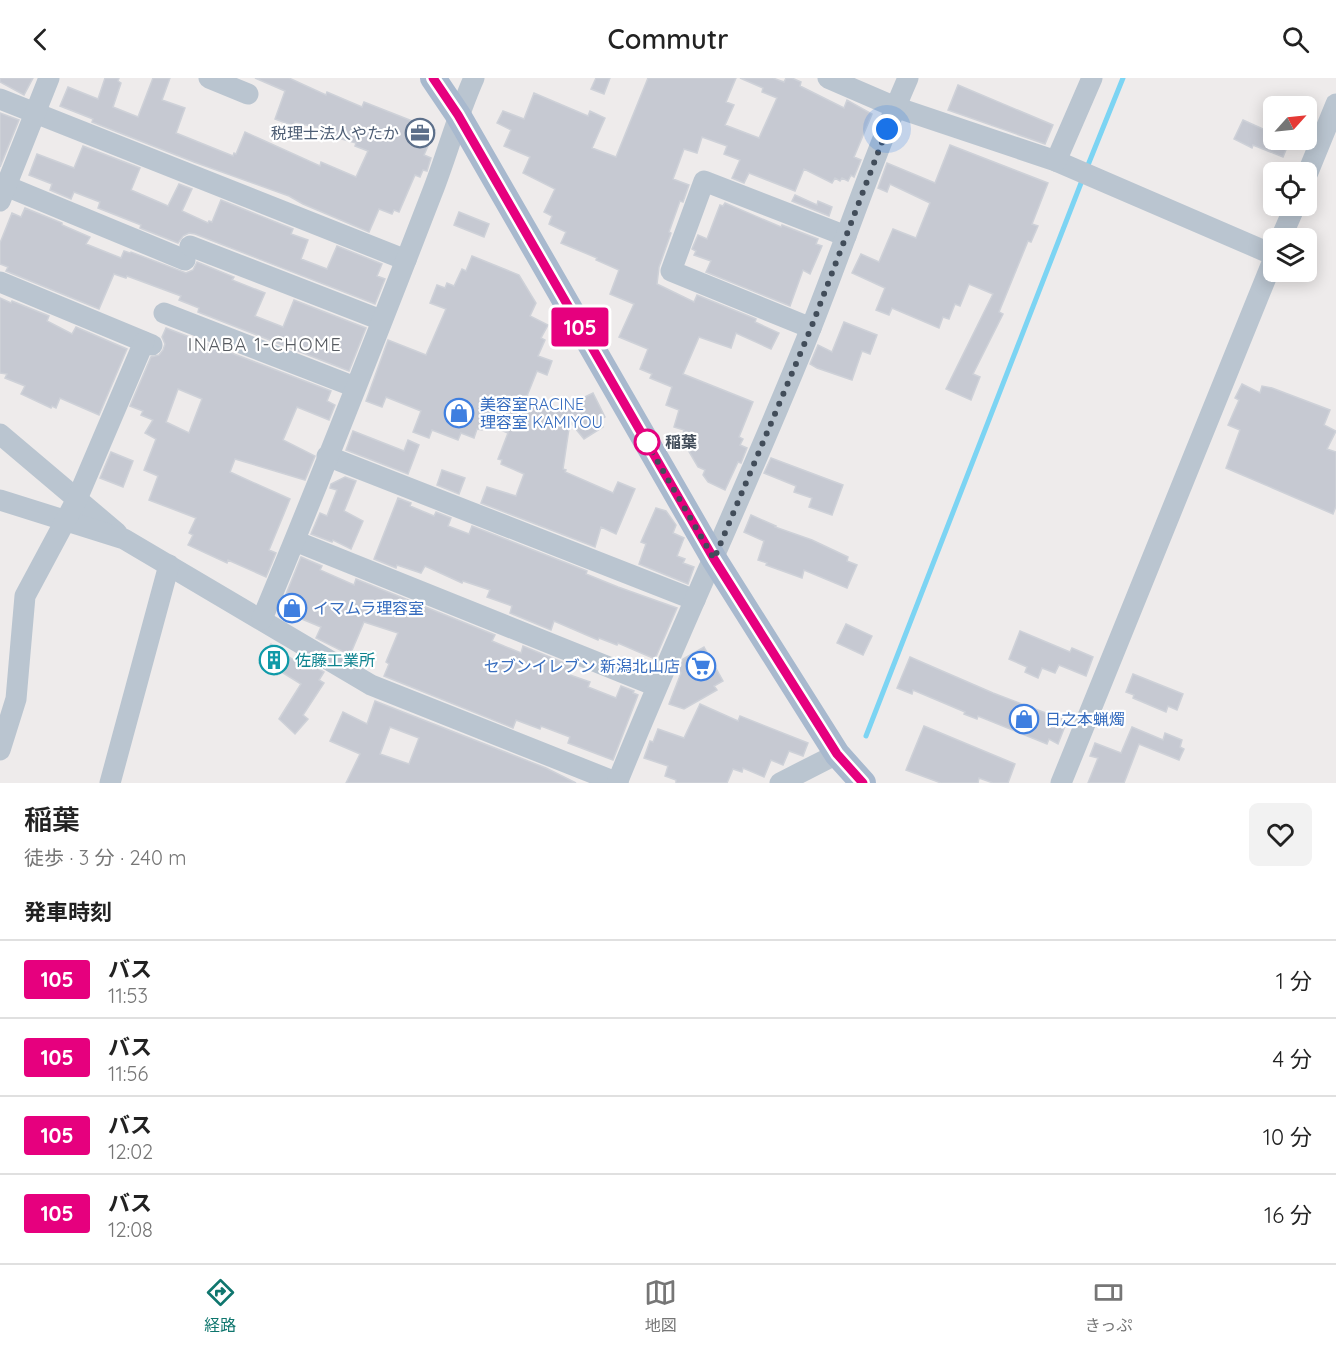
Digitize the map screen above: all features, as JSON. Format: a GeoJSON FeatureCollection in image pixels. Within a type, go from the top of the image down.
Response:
{"type":"FeatureCollection","features":[{"type":"Feature","properties":{"kind":"main road"},"geometry":{"type":"LineString","coordinates":[[433,78],[458,115],[714,559],[837,754],[863,783]]}},
{"type":"Feature","properties":{"kind":"street"},"geometry":{"type":"LineString","coordinates":[[49,78],[36,113],[4,182],[188,253],[381,320]]}},
{"type":"Feature","properties":{"kind":"street"},"geometry":{"type":"LineString","coordinates":[[209,78],[248,94]]}},
{"type":"Feature","properties":{"kind":"street"},"geometry":{"type":"LineString","coordinates":[[262,619],[434,190],[458,115],[474,78]]}},
{"type":"Feature","properties":{"kind":"street"},"geometry":{"type":"LineString","coordinates":[[828,78],[895,107],[1056,161],[1263,251]]}},
{"type":"Feature","properties":{"kind":"street"},"geometry":{"type":"LineString","coordinates":[[0,434],[124,539],[371,685],[617,783],[811,328],[908,78]]}},
{"type":"Feature","properties":{"kind":"street"},"geometry":{"type":"LineString","coordinates":[[1056,161],[1092,78]]}},
{"type":"Feature","properties":{"kind":"street"},"geometry":{"type":"LineString","coordinates":[[0,99],[406,260]]}},
{"type":"Feature","properties":{"kind":"street"},"geometry":{"type":"LineString","coordinates":[[1312,162],[1336,104]]}},
{"type":"Feature","properties":{"kind":"street"},"geometry":{"type":"LineString","coordinates":[[811,328],[671,271],[704,181],[846,236]]}},
{"type":"Feature","properties":{"kind":"street"},"geometry":{"type":"LineString","coordinates":[[0,282],[148,344],[77,499],[24,596],[16,699],[5,720],[0,750]]}},
{"type":"Feature","properties":{"kind":"street"},"geometry":{"type":"LineString","coordinates":[[1061,783],[1263,282]]}},
{"type":"Feature","properties":{"kind":"street"},"geometry":{"type":"LineString","coordinates":[[164,313],[355,387]]}},
{"type":"Feature","properties":{"kind":"street"},"geometry":{"type":"LineString","coordinates":[[327,456],[695,600]]}},
{"type":"Feature","properties":{"kind":"street"},"geometry":{"type":"LineString","coordinates":[[0,500],[124,539]]}},
{"type":"Feature","properties":{"kind":"street"},"geometry":{"type":"LineString","coordinates":[[295,541],[656,687]]}},
{"type":"Feature","properties":{"kind":"street"},"geometry":{"type":"LineString","coordinates":[[111,783],[169,565]]}},
{"type":"Feature","properties":{"kind":"street"},"geometry":{"type":"LineString","coordinates":[[780,783],[837,754]]}},
{"type":"Feature","properties":{"kind":"building"},"geometry":{"type":"Polygon","coordinates":[[[0,78],[33,78],[24,95],[0,82],[0,78]]]}},
{"type":"Feature","properties":{"kind":"building"},"geometry":{"type":"Polygon","coordinates":[[[105,78],[119,78],[118,81],[121,83],[113,107],[138,117],[153,78],[170,78],[162,100],[185,108],[176,133],[233,156],[245,132],[320,166],[321,162],[356,177],[368,151],[355,146],[356,143],[324,134],[325,130],[295,122],[294,126],[275,119],[285,91],[255,78],[289,78],[326,95],[327,92],[362,107],[364,102],[435,130],[424,155],[431,158],[427,171],[423,170],[420,177],[415,175],[399,212],[394,210],[392,214],[379,209],[369,232],[289,196],[92,122],[93,119],[60,106],[68,87],[98,99],[105,78]]]}},
{"type":"Feature","properties":{"kind":"building"},"geometry":{"type":"Polygon","coordinates":[[[596,78],[610,78],[604,94],[591,89],[596,78]]]}},
{"type":"Feature","properties":{"kind":"building"},"geometry":{"type":"Polygon","coordinates":[[[648,78],[736,78],[726,102],[734,105],[725,125],[759,138],[777,98],[762,92],[763,88],[740,78],[773,78],[784,82],[786,78],[792,78],[801,82],[800,86],[844,108],[847,100],[872,114],[854,157],[861,160],[854,177],[851,175],[848,181],[835,178],[832,183],[804,169],[795,191],[749,173],[744,183],[732,178],[740,160],[724,154],[727,146],[702,137],[697,153],[684,149],[673,179],[689,185],[683,202],[680,201],[669,232],[671,233],[659,267],[657,284],[694,302],[697,295],[756,319],[755,322],[779,333],[771,349],[736,333],[731,348],[699,337],[683,374],[753,402],[739,437],[743,439],[740,445],[747,448],[725,490],[708,482],[703,475],[705,470],[698,467],[688,450],[692,440],[682,436],[684,430],[674,427],[679,410],[666,405],[672,387],[650,378],[652,374],[640,369],[648,349],[619,337],[634,304],[610,294],[619,270],[561,243],[566,232],[549,224],[552,216],[544,212],[555,189],[523,173],[530,157],[504,146],[511,130],[497,123],[503,111],[524,119],[534,93],[588,116],[590,111],[605,118],[592,148],[616,157],[648,78]]]}},
{"type":"Feature","properties":{"kind":"building"},"geometry":{"type":"Polygon","coordinates":[[[958,85],[1053,125],[1045,144],[948,110],[958,85]]]}},
{"type":"Feature","properties":{"kind":"building"},"geometry":{"type":"Polygon","coordinates":[[[0,113],[19,120],[0,167],[0,113]]]}},
{"type":"Feature","properties":{"kind":"building"},"geometry":{"type":"Polygon","coordinates":[[[1243,120],[1263,129],[1263,149],[1253,145],[1252,148],[1234,139],[1243,120]]]}},
{"type":"Feature","properties":{"kind":"building"},"geometry":{"type":"Polygon","coordinates":[[[950,145],[1048,183],[1032,224],[1038,226],[1031,242],[1028,241],[999,312],[1003,314],[973,374],[980,377],[971,400],[946,389],[993,294],[969,284],[960,306],[955,304],[949,319],[943,317],[939,328],[892,308],[889,315],[876,310],[885,288],[852,273],[861,254],[879,262],[893,229],[916,238],[930,203],[890,184],[887,192],[878,188],[887,163],[935,183],[950,145]]]}},
{"type":"Feature","properties":{"kind":"building"},"geometry":{"type":"Polygon","coordinates":[[[83,146],[140,168],[131,190],[168,206],[179,184],[192,189],[182,211],[208,223],[212,222],[221,200],[293,229],[291,234],[308,240],[301,259],[327,269],[337,246],[382,264],[377,276],[385,279],[375,304],[195,234],[189,233],[183,236],[178,243],[98,208],[100,202],[74,192],[71,199],[50,190],[52,184],[29,175],[37,154],[74,168],[83,146]]]}},
{"type":"Feature","properties":{"kind":"building"},"geometry":{"type":"Polygon","coordinates":[[[1266,150],[1286,150],[1283,157],[1266,150]]]}},
{"type":"Feature","properties":{"kind":"building"},"geometry":{"type":"Polygon","coordinates":[[[795,195],[817,205],[818,201],[832,207],[829,216],[792,201],[795,195]]]}},
{"type":"Feature","properties":{"kind":"building"},"geometry":{"type":"Polygon","coordinates":[[[725,203],[781,227],[782,225],[818,239],[816,244],[822,246],[810,274],[803,270],[790,306],[706,272],[711,261],[694,255],[696,251],[692,249],[698,235],[707,239],[720,205],[723,206],[725,203]]]}},
{"type":"Feature","properties":{"kind":"building"},"geometry":{"type":"Polygon","coordinates":[[[25,208],[90,237],[86,244],[121,258],[124,251],[131,252],[186,273],[193,270],[197,262],[234,277],[232,280],[265,293],[255,316],[283,327],[294,300],[366,328],[349,371],[198,312],[199,308],[179,300],[181,296],[127,276],[126,278],[114,274],[99,309],[6,271],[8,267],[0,264],[0,243],[12,213],[21,217],[25,208]]]}},
{"type":"Feature","properties":{"kind":"building"},"geometry":{"type":"Polygon","coordinates":[[[459,212],[489,224],[484,237],[454,225],[459,212]]]}},
{"type":"Feature","properties":{"kind":"building"},"geometry":{"type":"Polygon","coordinates":[[[472,256],[519,275],[536,303],[530,316],[548,325],[541,338],[545,340],[538,356],[552,361],[547,375],[537,371],[527,396],[558,410],[593,393],[605,417],[599,420],[603,427],[584,439],[570,422],[563,469],[566,470],[565,472],[613,493],[618,482],[635,489],[616,534],[601,527],[595,547],[481,503],[487,487],[516,496],[524,474],[501,464],[502,460],[498,459],[508,433],[484,423],[482,430],[477,429],[474,438],[461,433],[458,440],[432,430],[429,438],[413,432],[421,411],[386,397],[382,407],[366,401],[388,340],[426,355],[446,309],[430,303],[437,285],[445,288],[447,283],[454,286],[462,269],[466,271],[472,256]]]}},
{"type":"Feature","properties":{"kind":"building"},"geometry":{"type":"Polygon","coordinates":[[[0,298],[49,316],[47,321],[72,334],[76,327],[127,349],[99,415],[60,398],[56,408],[52,406],[51,408],[21,394],[25,386],[5,378],[7,374],[0,373],[0,298]]]}},
{"type":"Feature","properties":{"kind":"building"},"geometry":{"type":"Polygon","coordinates":[[[844,322],[877,335],[870,354],[862,351],[852,380],[810,364],[818,345],[832,352],[844,322]]]}},
{"type":"Feature","properties":{"kind":"building"},"geometry":{"type":"Polygon","coordinates":[[[166,328],[331,391],[327,401],[335,405],[329,420],[297,407],[283,440],[315,456],[305,480],[235,459],[230,472],[290,499],[269,550],[276,553],[266,577],[228,560],[227,563],[188,545],[193,535],[189,533],[196,518],[149,500],[158,476],[144,470],[156,439],[145,433],[153,420],[141,415],[143,411],[130,406],[151,357],[159,355],[163,350],[165,344],[162,337],[166,328]],[[178,389],[166,422],[189,433],[202,399],[178,389]]]}},
{"type":"Feature","properties":{"kind":"building"},"geometry":{"type":"Polygon","coordinates":[[[1242,384],[1260,393],[1262,386],[1272,388],[1330,410],[1324,425],[1336,431],[1327,449],[1336,452],[1336,506],[1333,514],[1226,468],[1240,430],[1228,425],[1239,400],[1235,398],[1242,384]]]}},
{"type":"Feature","properties":{"kind":"building"},"geometry":{"type":"Polygon","coordinates":[[[353,431],[404,451],[408,440],[419,445],[408,474],[346,450],[353,431]]]}},
{"type":"Feature","properties":{"kind":"building"},"geometry":{"type":"Polygon","coordinates":[[[111,452],[133,461],[123,487],[100,478],[111,452]]]}},
{"type":"Feature","properties":{"kind":"building"},"geometry":{"type":"Polygon","coordinates":[[[771,458],[843,485],[832,515],[809,507],[812,498],[794,492],[796,486],[764,473],[771,458]]]}},
{"type":"Feature","properties":{"kind":"building"},"geometry":{"type":"Polygon","coordinates":[[[442,470],[465,478],[459,494],[437,485],[442,470]]]}},
{"type":"Feature","properties":{"kind":"building"},"geometry":{"type":"Polygon","coordinates":[[[345,477],[356,481],[344,511],[363,521],[351,549],[333,540],[332,542],[311,534],[320,513],[327,516],[337,490],[330,488],[331,484],[345,477]]]}},
{"type":"Feature","properties":{"kind":"building"},"geometry":{"type":"Polygon","coordinates":[[[398,498],[434,516],[436,512],[451,518],[448,526],[469,534],[472,526],[587,571],[586,574],[618,587],[677,608],[655,659],[618,643],[617,645],[599,638],[598,640],[554,621],[551,630],[510,613],[512,606],[487,597],[490,590],[463,581],[462,583],[425,566],[421,573],[397,565],[396,568],[374,559],[398,498]]]}},
{"type":"Feature","properties":{"kind":"building"},"geometry":{"type":"Polygon","coordinates":[[[656,508],[666,511],[676,525],[673,533],[684,538],[677,556],[685,559],[683,563],[694,567],[688,584],[639,564],[646,544],[641,542],[656,508]]]}},
{"type":"Feature","properties":{"kind":"building"},"geometry":{"type":"Polygon","coordinates":[[[751,515],[848,557],[847,561],[857,565],[847,588],[804,570],[802,578],[758,560],[764,541],[744,532],[751,515]]]}},
{"type":"Feature","properties":{"kind":"building"},"geometry":{"type":"Polygon","coordinates":[[[301,557],[322,566],[320,570],[354,585],[356,579],[495,635],[492,641],[521,653],[523,646],[574,667],[570,675],[590,682],[588,687],[616,698],[621,686],[634,691],[633,693],[638,695],[613,760],[568,743],[570,737],[541,726],[540,729],[516,720],[513,728],[384,676],[389,664],[386,662],[398,633],[364,622],[350,655],[316,638],[321,627],[297,617],[295,620],[280,614],[301,557]]]}},
{"type":"Feature","properties":{"kind":"building"},"geometry":{"type":"Polygon","coordinates":[[[846,624],[872,636],[863,655],[837,643],[846,624]]]}},
{"type":"Feature","properties":{"kind":"building"},"geometry":{"type":"Polygon","coordinates":[[[1020,631],[1070,652],[1072,648],[1093,657],[1086,676],[1059,665],[1055,673],[1042,668],[1038,678],[1025,672],[1027,667],[1009,659],[1020,631]]]}},
{"type":"Feature","properties":{"kind":"building"},"geometry":{"type":"Polygon","coordinates":[[[271,644],[295,661],[297,656],[324,672],[319,680],[324,683],[303,715],[308,719],[295,734],[279,719],[301,684],[280,671],[277,675],[259,663],[271,644]]]}},
{"type":"Feature","properties":{"kind":"building"},"geometry":{"type":"Polygon","coordinates":[[[704,647],[723,681],[714,686],[717,690],[684,709],[669,704],[681,673],[678,670],[683,659],[704,647]]]}},
{"type":"Feature","properties":{"kind":"building"},"geometry":{"type":"Polygon","coordinates":[[[910,657],[993,693],[1067,721],[1058,744],[1049,739],[1047,744],[978,716],[977,719],[964,714],[965,712],[913,690],[912,694],[897,688],[910,657]]]}},
{"type":"Feature","properties":{"kind":"building"},"geometry":{"type":"Polygon","coordinates":[[[1133,674],[1183,694],[1177,710],[1168,706],[1166,712],[1133,698],[1134,695],[1126,692],[1133,674]]]}},
{"type":"Feature","properties":{"kind":"building"},"geometry":{"type":"Polygon","coordinates":[[[375,701],[546,768],[576,783],[346,783],[360,754],[330,741],[343,712],[367,724],[375,701]],[[390,727],[380,754],[409,764],[419,738],[390,727]]]}},
{"type":"Feature","properties":{"kind":"building"},"geometry":{"type":"Polygon","coordinates":[[[700,704],[738,721],[740,716],[808,743],[803,756],[789,751],[783,765],[771,760],[764,777],[743,768],[742,772],[733,769],[727,783],[676,783],[676,780],[665,776],[668,766],[644,758],[650,741],[653,742],[658,729],[684,738],[700,704]]]}},
{"type":"Feature","properties":{"kind":"building"},"geometry":{"type":"Polygon","coordinates":[[[924,726],[1015,764],[1008,783],[993,783],[979,778],[978,783],[941,783],[906,770],[924,726]]]}},
{"type":"Feature","properties":{"kind":"building"},"geometry":{"type":"Polygon","coordinates":[[[1132,727],[1163,740],[1165,733],[1182,740],[1180,747],[1184,749],[1179,760],[1139,744],[1124,783],[1088,783],[1098,758],[1090,756],[1095,743],[1121,753],[1132,727]]]}},
{"type":"Feature","properties":{"kind":"waterway"},"geometry":{"type":"LineString","coordinates":[[1086,170],[1123,78]]}},
{"type":"Feature","properties":{"kind":"waterway"},"geometry":{"type":"LineString","coordinates":[[866,736],[1083,178]]}},
{"type":"Feature","properties":{"kind":"bus line","name":"105"},"geometry":{"type":"LineString","coordinates":[[433,78],[458,115],[714,559],[837,754],[863,783]]}},
{"type":"Feature","properties":{"kind":"place","name":"税理士法人やたか"},"geometry":{"type":"Point","coordinates":[420,133]}},
{"type":"Feature","properties":{"kind":"place","name":"美容室RACINE 理容室 KAMIYOU"},"geometry":{"type":"Point","coordinates":[459,413]}},
{"type":"Feature","properties":{"kind":"place","name":"稲葉"},"geometry":{"type":"Point","coordinates":[647,442]}},
{"type":"Feature","properties":{"kind":"place","name":"イマムラ理容室"},"geometry":{"type":"Point","coordinates":[292,608]}},
{"type":"Feature","properties":{"kind":"place","name":"佐藤工業所"},"geometry":{"type":"Point","coordinates":[274,660]}},
{"type":"Feature","properties":{"kind":"place","name":"セブンイレブン 新潟北山店"},"geometry":{"type":"Point","coordinates":[701,666]}},
{"type":"Feature","properties":{"kind":"place","name":"日之本蝋燭"},"geometry":{"type":"Point","coordinates":[1024,719]}},
{"type":"Feature","properties":{"kind":"district","name":"INABA 1-CHOME"},"geometry":{"type":"Point","coordinates":[265,345]}},
{"type":"Feature","properties":{"kind":"route"},"geometry":{"type":"LineString","coordinates":[[647,442],[644,438],[714,559],[811,328],[887,129]]}}]}
